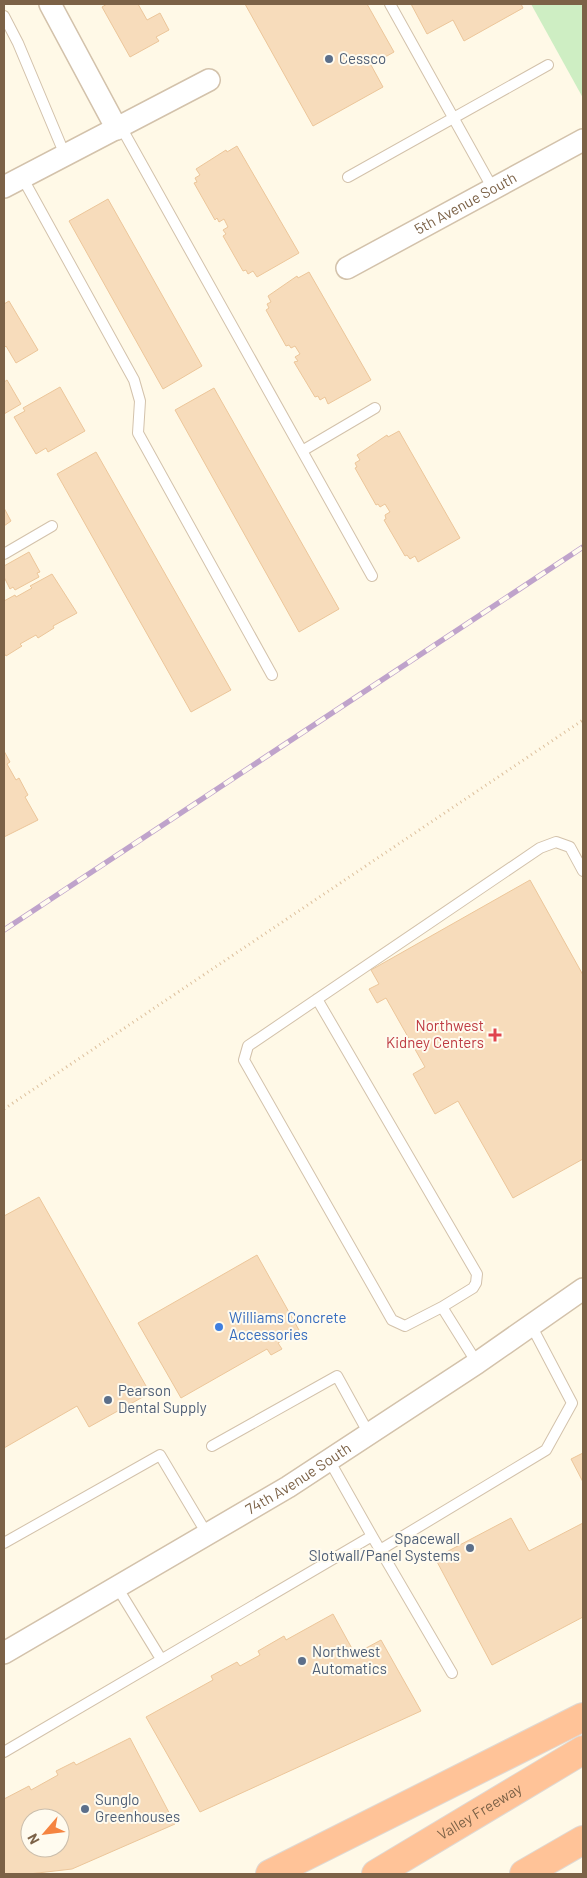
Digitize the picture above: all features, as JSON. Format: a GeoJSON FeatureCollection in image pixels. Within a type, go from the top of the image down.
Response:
{"type":"FeatureCollection","features":[{"type":"Feature","properties":{"kind":"highway"},"geometry":{"type":"LineString","coordinates":[[270,1874],[583,1716]]}},
{"type":"Feature","properties":{"kind":"highway","name":"Valley Freeway"},"geometry":{"type":"LineString","coordinates":[[376,1874],[583,1750]]}},
{"type":"Feature","properties":{"kind":"highway"},"geometry":{"type":"LineString","coordinates":[[524,1874],[583,1840]]}},
{"type":"Feature","properties":{"kind":"street"},"geometry":{"type":"LineString","coordinates":[[50,4],[119,128]]}},
{"type":"Feature","properties":{"kind":"street"},"geometry":{"type":"LineString","coordinates":[[13,182],[209,80]]}},
{"type":"Feature","properties":{"kind":"street","name":"5th Avenue South"},"geometry":{"type":"LineString","coordinates":[[347,268],[583,140]]}},
{"type":"Feature","properties":{"kind":"street","name":"74th Avenue South"},"geometry":{"type":"LineString","coordinates":[[4,1653],[288,1487],[477,1363],[583,1289]]}},
{"type":"Feature","properties":{"kind":"lane"},"geometry":{"type":"LineString","coordinates":[[390,4],[493,189]]}},
{"type":"Feature","properties":{"kind":"lane"},"geometry":{"type":"LineString","coordinates":[[4,16],[18,43],[65,155]]}},
{"type":"Feature","properties":{"kind":"lane"},"geometry":{"type":"LineString","coordinates":[[348,177],[548,65]]}},
{"type":"Feature","properties":{"kind":"lane"},"geometry":{"type":"LineString","coordinates":[[119,128],[372,576]]}},
{"type":"Feature","properties":{"kind":"lane"},"geometry":{"type":"LineString","coordinates":[[13,182],[134,380],[140,401],[138,433],[272,674]]}},
{"type":"Feature","properties":{"kind":"lane"},"geometry":{"type":"LineString","coordinates":[[302,451],[375,408]]}},
{"type":"Feature","properties":{"kind":"lane"},"geometry":{"type":"LineString","coordinates":[[4,554],[52,526]]}},
{"type":"Feature","properties":{"kind":"lane"},"geometry":{"type":"LineString","coordinates":[[317,999],[477,1274],[476,1283],[472,1288],[442,1307],[405,1326],[392,1320],[244,1060],[248,1046],[317,999],[540,848],[556,842],[570,847],[583,871]]}},
{"type":"Feature","properties":{"kind":"lane"},"geometry":{"type":"LineString","coordinates":[[442,1307],[477,1363]]}},
{"type":"Feature","properties":{"kind":"lane"},"geometry":{"type":"LineString","coordinates":[[380,1550],[546,1450],[572,1403],[531,1325]]}},
{"type":"Feature","properties":{"kind":"lane"},"geometry":{"type":"LineString","coordinates":[[212,1446],[337,1376],[369,1434]]}},
{"type":"Feature","properties":{"kind":"lane"},"geometry":{"type":"LineString","coordinates":[[4,1543],[160,1455],[207,1534]]}},
{"type":"Feature","properties":{"kind":"lane"},"geometry":{"type":"LineString","coordinates":[[329,1460],[452,1673]]}},
{"type":"Feature","properties":{"kind":"lane"},"geometry":{"type":"LineString","coordinates":[[4,1752],[372,1536]]}},
{"type":"Feature","properties":{"kind":"lane"},"geometry":{"type":"LineString","coordinates":[[117,1586],[161,1660]]}},
{"type":"Feature","properties":{"kind":"path"},"geometry":{"type":"LineString","coordinates":[[4,1109],[583,720]]}},
{"type":"Feature","properties":{"kind":"green space"},"geometry":{"type":"Polygon","coordinates":[[[531,4],[583,4],[583,98],[531,4]]]}},
{"type":"Feature","properties":{"kind":"building"},"geometry":{"type":"Polygon","coordinates":[[[107,4],[138,4],[147,20],[160,13],[169,30],[156,37],[159,41],[130,57],[102,7],[107,4]]]}},
{"type":"Feature","properties":{"kind":"building","name":"Cessco"},"geometry":{"type":"Polygon","coordinates":[[[245,4],[367,4],[394,52],[371,65],[383,87],[313,126],[245,4]]]}},
{"type":"Feature","properties":{"kind":"building"},"geometry":{"type":"Polygon","coordinates":[[[411,4],[521,4],[523,8],[464,41],[453,20],[427,34],[411,4]]]}},
{"type":"Feature","properties":{"kind":"building"},"geometry":{"type":"Polygon","coordinates":[[[237,146],[299,253],[257,277],[253,271],[248,274],[246,270],[243,271],[223,236],[226,234],[223,230],[228,227],[224,219],[219,222],[217,218],[215,220],[194,183],[197,182],[195,178],[200,175],[196,169],[226,150],[227,152],[237,146]]]}},
{"type":"Feature","properties":{"kind":"building"},"geometry":{"type":"Polygon","coordinates":[[[108,199],[202,366],[163,389],[69,221],[108,199]]]}},
{"type":"Feature","properties":{"kind":"building"},"geometry":{"type":"Polygon","coordinates":[[[309,272],[371,380],[328,404],[325,397],[320,400],[318,396],[315,397],[294,362],[298,361],[295,357],[300,354],[295,346],[291,348],[289,345],[286,346],[266,310],[269,308],[267,304],[271,302],[268,296],[297,276],[298,278],[309,272]]]}},
{"type":"Feature","properties":{"kind":"building"},"geometry":{"type":"Polygon","coordinates":[[[9,301],[38,350],[16,363],[6,346],[4,348],[4,304],[9,301]]]}},
{"type":"Feature","properties":{"kind":"building"},"geometry":{"type":"Polygon","coordinates":[[[7,380],[21,404],[4,414],[4,382],[7,380]]]}},
{"type":"Feature","properties":{"kind":"building"},"geometry":{"type":"Polygon","coordinates":[[[60,387],[85,431],[48,452],[46,448],[36,454],[14,417],[25,411],[23,408],[60,387]]]}},
{"type":"Feature","properties":{"kind":"building"},"geometry":{"type":"Polygon","coordinates":[[[214,388],[339,609],[299,632],[175,410],[214,388]]]}},
{"type":"Feature","properties":{"kind":"building"},"geometry":{"type":"Polygon","coordinates":[[[399,431],[460,538],[418,562],[415,556],[410,559],[407,555],[405,556],[384,520],[386,519],[385,515],[390,512],[385,504],[380,507],[378,504],[376,505],[355,468],[357,467],[355,463],[360,460],[357,455],[387,435],[388,437],[399,431]]]}},
{"type":"Feature","properties":{"kind":"building"},"geometry":{"type":"Polygon","coordinates":[[[96,452],[231,690],[191,712],[57,474],[96,452]]]}},
{"type":"Feature","properties":{"kind":"building"},"geometry":{"type":"Polygon","coordinates":[[[4,508],[11,521],[4,526],[4,508]]]}},
{"type":"Feature","properties":{"kind":"building"},"geometry":{"type":"Polygon","coordinates":[[[29,552],[40,572],[37,573],[39,577],[15,590],[13,587],[10,589],[4,577],[4,566],[29,552]]]}},
{"type":"Feature","properties":{"kind":"building"},"geometry":{"type":"Polygon","coordinates":[[[52,574],[77,613],[53,626],[54,628],[38,638],[36,635],[20,644],[22,646],[6,656],[4,653],[4,601],[32,588],[30,586],[52,574]]]}},
{"type":"Feature","properties":{"kind":"building"},"geometry":{"type":"Polygon","coordinates":[[[4,751],[10,762],[7,764],[16,780],[19,778],[28,795],[25,797],[38,820],[4,837],[4,751]]]}},
{"type":"Feature","properties":{"kind":"building","name":"Northwest Kidney Centers"},"geometry":{"type":"Polygon","coordinates":[[[530,880],[583,975],[583,1159],[513,1198],[458,1101],[435,1114],[413,1074],[425,1067],[386,998],[377,1003],[369,989],[379,984],[371,970],[530,880]]]}},
{"type":"Feature","properties":{"kind":"building"},"geometry":{"type":"Polygon","coordinates":[[[39,1197],[150,1393],[89,1427],[77,1406],[4,1448],[4,1216],[39,1197]]]}},
{"type":"Feature","properties":{"kind":"building","name":"Williams Concrete Accessories"},"geometry":{"type":"Polygon","coordinates":[[[257,1255],[299,1330],[278,1343],[282,1349],[271,1355],[267,1349],[181,1398],[138,1323],[257,1255]]]}},
{"type":"Feature","properties":{"kind":"building"},"geometry":{"type":"Polygon","coordinates":[[[583,1453],[583,1482],[571,1459],[583,1453]]]}},
{"type":"Feature","properties":{"kind":"building"},"geometry":{"type":"Polygon","coordinates":[[[511,1518],[529,1551],[583,1523],[583,1617],[492,1665],[435,1558],[511,1518]]]}},
{"type":"Feature","properties":{"kind":"building"},"geometry":{"type":"Polygon","coordinates":[[[333,1614],[355,1654],[381,1640],[421,1711],[200,1812],[146,1717],[213,1680],[211,1676],[237,1662],[240,1666],[260,1655],[258,1651],[284,1636],[286,1640],[333,1614]]]}},
{"type":"Feature","properties":{"kind":"building","name":"Sunglo Greenhouses"},"geometry":{"type":"Polygon","coordinates":[[[130,1738],[175,1824],[72,1869],[29,1874],[4,1874],[4,1799],[29,1786],[31,1790],[58,1775],[56,1771],[74,1762],[76,1765],[130,1738]]]}},
{"type":"Feature","properties":{"kind":"railway"},"geometry":{"type":"LineString","coordinates":[[4,930],[583,547]]}},
{"type":"Feature","properties":{"kind":"place","name":"Cessco"},"geometry":{"type":"Point","coordinates":[329,59]}},
{"type":"Feature","properties":{"kind":"place","name":"Northwest Kidney Centers"},"geometry":{"type":"Point","coordinates":[495,1035]}},
{"type":"Feature","properties":{"kind":"place","name":"Williams Concrete Accessories"},"geometry":{"type":"Point","coordinates":[219,1327]}},
{"type":"Feature","properties":{"kind":"place","name":"Pearson Dental Supply"},"geometry":{"type":"Point","coordinates":[108,1400]}},
{"type":"Feature","properties":{"kind":"place","name":"Spacewall Slotwall/Panel Systems"},"geometry":{"type":"Point","coordinates":[470,1548]}},
{"type":"Feature","properties":{"kind":"place","name":"Northwest Automatics"},"geometry":{"type":"Point","coordinates":[302,1661]}},
{"type":"Feature","properties":{"kind":"place","name":"Sunglo Greenhouses"},"geometry":{"type":"Point","coordinates":[85,1809]}}]}
